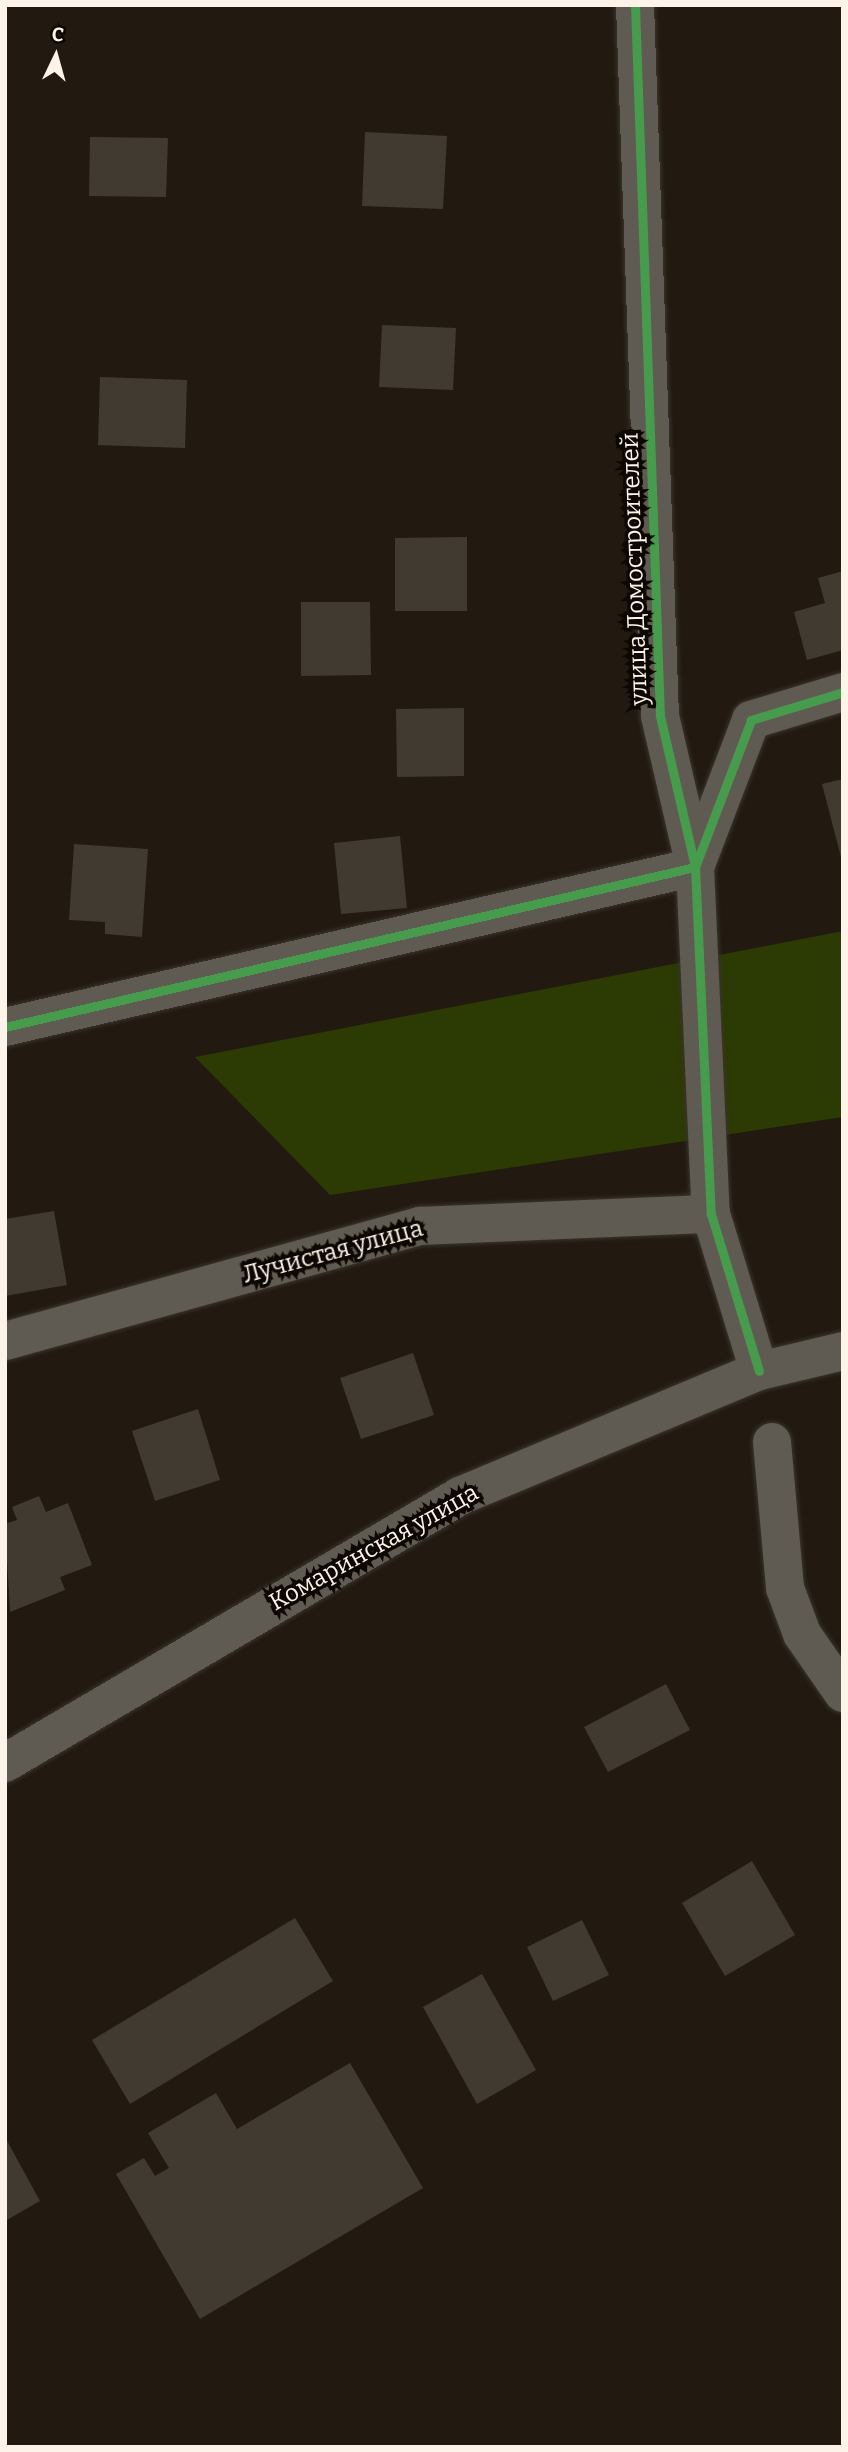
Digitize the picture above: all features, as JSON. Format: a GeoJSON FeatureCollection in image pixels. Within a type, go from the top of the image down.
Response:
{"type":"FeatureCollection","features":[{"type":"Feature","properties":{"kind":"street","name":"улица Домостроителей"},"geometry":{"type":"LineString","coordinates":[[635,5],[660,716],[695,867],[711,1214],[759,1371]]}},
{"type":"Feature","properties":{"kind":"street"},"geometry":{"type":"LineString","coordinates":[[5,1027],[695,867],[751,720],[843,692]]}},
{"type":"Feature","properties":{"kind":"street","name":"Лучистая улица"},"geometry":{"type":"LineString","coordinates":[[5,1341],[420,1226],[711,1214]]}},
{"type":"Feature","properties":{"kind":"street","name":"Комаринская улица"},"geometry":{"type":"LineString","coordinates":[[5,1763],[460,1496],[759,1371],[843,1351]]}},
{"type":"Feature","properties":{"kind":"street"},"geometry":{"type":"LineString","coordinates":[[772,1442],[785,1588],[802,1634],[843,1693]]}},
{"type":"Feature","properties":{"kind":"green space"},"geometry":{"type":"Polygon","coordinates":[[[843,931],[843,1117],[330,1195],[195,1057],[843,931]]]}},
{"type":"Feature","properties":{"kind":"building"},"geometry":{"type":"Polygon","coordinates":[[[365,132],[447,136],[443,209],[362,206],[365,132]]]}},
{"type":"Feature","properties":{"kind":"building"},"geometry":{"type":"Polygon","coordinates":[[[90,137],[168,138],[166,197],[89,196],[90,137]]]}},
{"type":"Feature","properties":{"kind":"building"},"geometry":{"type":"Polygon","coordinates":[[[382,325],[456,328],[453,390],[379,387],[382,325]]]}},
{"type":"Feature","properties":{"kind":"building"},"geometry":{"type":"Polygon","coordinates":[[[100,377],[187,380],[185,448],[98,445],[100,377]]]}},
{"type":"Feature","properties":{"kind":"building"},"geometry":{"type":"Polygon","coordinates":[[[467,537],[467,611],[395,611],[395,538],[467,537]]]}},
{"type":"Feature","properties":{"kind":"building"},"geometry":{"type":"Polygon","coordinates":[[[843,571],[843,650],[807,660],[794,612],[825,603],[818,578],[843,571]]]}},
{"type":"Feature","properties":{"kind":"building"},"geometry":{"type":"Polygon","coordinates":[[[301,602],[370,602],[371,675],[301,676],[301,602]]]}},
{"type":"Feature","properties":{"kind":"building"},"geometry":{"type":"Polygon","coordinates":[[[464,708],[464,776],[397,777],[396,709],[464,708]]]}},
{"type":"Feature","properties":{"kind":"building"},"geometry":{"type":"Polygon","coordinates":[[[843,779],[843,861],[842,861],[822,784],[843,779]]]}},
{"type":"Feature","properties":{"kind":"building"},"geometry":{"type":"Polygon","coordinates":[[[400,836],[407,908],[341,914],[334,843],[400,836]]]}},
{"type":"Feature","properties":{"kind":"building"},"geometry":{"type":"Polygon","coordinates":[[[74,844],[148,849],[142,937],[105,934],[105,922],[69,920],[74,844]]]}},
{"type":"Feature","properties":{"kind":"building"},"geometry":{"type":"Polygon","coordinates":[[[54,1211],[67,1285],[5,1296],[5,1219],[54,1211]]]}},
{"type":"Feature","properties":{"kind":"building"},"geometry":{"type":"Polygon","coordinates":[[[413,1353],[434,1415],[361,1439],[340,1378],[413,1353]]]}},
{"type":"Feature","properties":{"kind":"building"},"geometry":{"type":"Polygon","coordinates":[[[198,1409],[220,1480],[155,1501],[132,1431],[198,1409]]]}},
{"type":"Feature","properties":{"kind":"building"},"geometry":{"type":"Polygon","coordinates":[[[39,1496],[46,1512],[68,1503],[92,1565],[60,1577],[65,1590],[10,1612],[5,1524],[17,1520],[12,1507],[39,1496]]]}},
{"type":"Feature","properties":{"kind":"building"},"geometry":{"type":"Polygon","coordinates":[[[666,1684],[690,1730],[608,1772],[584,1727],[666,1684]]]}},
{"type":"Feature","properties":{"kind":"building"},"geometry":{"type":"Polygon","coordinates":[[[752,1861],[795,1935],[725,1976],[682,1903],[752,1861]]]}},
{"type":"Feature","properties":{"kind":"building"},"geometry":{"type":"Polygon","coordinates":[[[295,1918],[333,1981],[130,2104],[92,2040],[295,1918]]]}},
{"type":"Feature","properties":{"kind":"building"},"geometry":{"type":"Polygon","coordinates":[[[582,1920],[609,1975],[553,2001],[527,1947],[582,1920]]]}},
{"type":"Feature","properties":{"kind":"building"},"geometry":{"type":"Polygon","coordinates":[[[482,1974],[536,2070],[477,2104],[423,2007],[482,1974]]]}},
{"type":"Feature","properties":{"kind":"building"},"geometry":{"type":"Polygon","coordinates":[[[350,2063],[423,2188],[200,2319],[116,2174],[144,2158],[155,2176],[169,2168],[148,2133],[216,2093],[237,2129],[350,2063]]]}},
{"type":"Feature","properties":{"kind":"building"},"geometry":{"type":"Polygon","coordinates":[[[5,2137],[40,2201],[5,2221],[5,2137]]]}},
{"type":"Feature","properties":{"kind":"cycle path"},"geometry":{"type":"LineString","coordinates":[[635,5],[660,716],[695,867],[711,1214],[759,1371]]}},
{"type":"Feature","properties":{"kind":"cycle path"},"geometry":{"type":"LineString","coordinates":[[5,1027],[695,867],[751,720],[843,692]]}}]}
